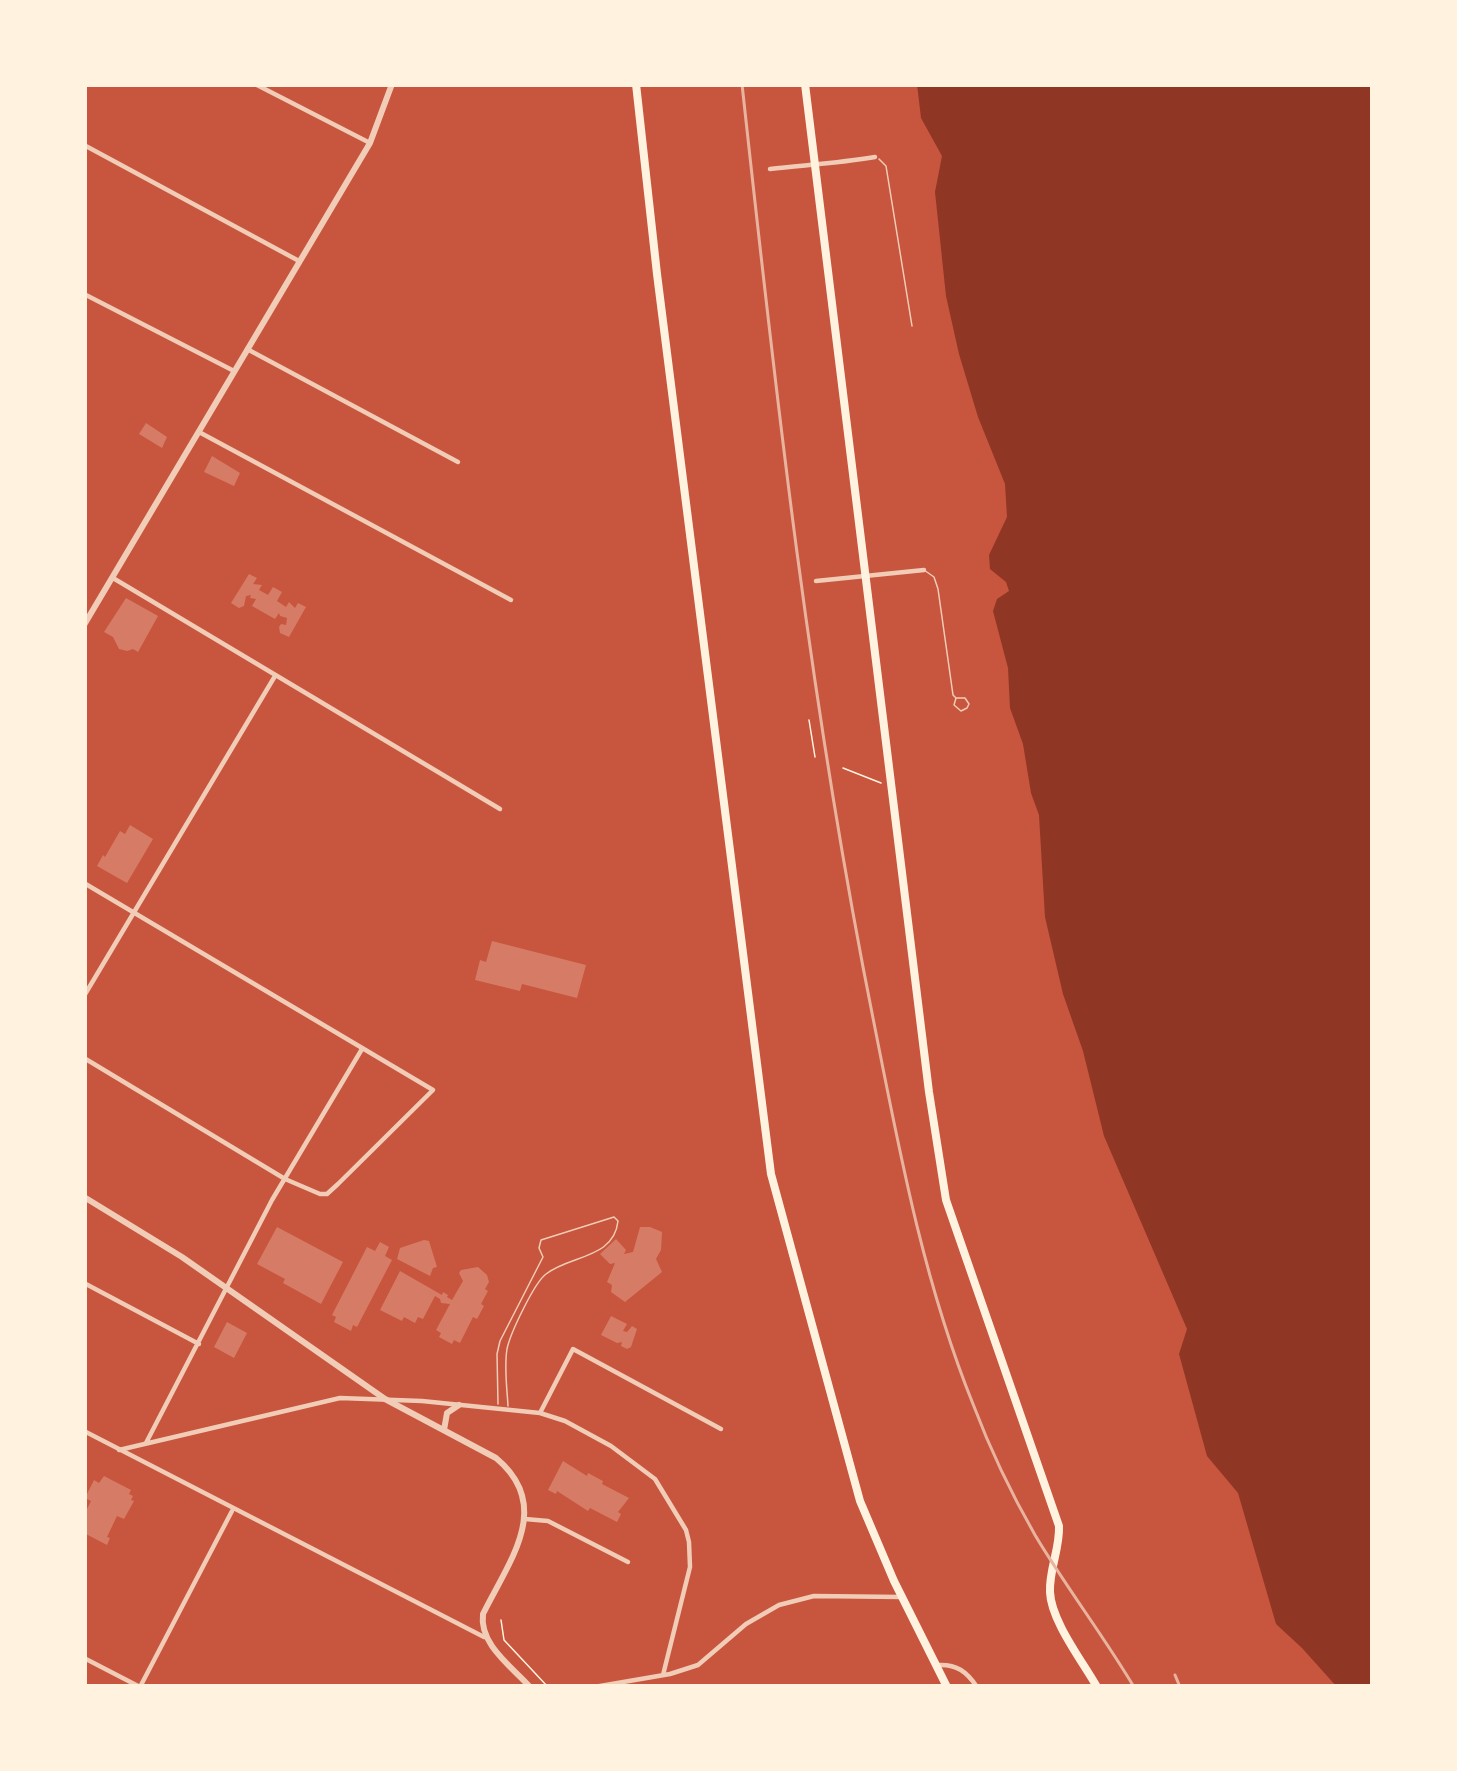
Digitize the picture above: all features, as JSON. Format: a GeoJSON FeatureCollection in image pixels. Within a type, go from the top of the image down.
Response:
{"type":"FeatureCollection","features":[{"type":"Feature","properties":{"kind":"main road"},"geometry":{"type":"LineString","coordinates":[[636,84],[771,1174],[860,1501],[947,1687]]}},
{"type":"Feature","properties":{"kind":"main road"},"geometry":{"type":"LineString","coordinates":[[805,84],[946,1199],[1059,1526],[1050,1596],[1054,1613],[1097,1687]]}},
{"type":"Feature","properties":{"kind":"street"},"geometry":{"type":"LineString","coordinates":[[255,84],[370,143]]}},
{"type":"Feature","properties":{"kind":"street"},"geometry":{"type":"LineString","coordinates":[[84,625],[370,143],[392,84]]}},
{"type":"Feature","properties":{"kind":"street"},"geometry":{"type":"LineString","coordinates":[[84,145],[298,261]]}},
{"type":"Feature","properties":{"kind":"street"},"geometry":{"type":"LineString","coordinates":[[770,169],[875,157]]}},
{"type":"Feature","properties":{"kind":"street"},"geometry":{"type":"LineString","coordinates":[[84,294],[234,371]]}},
{"type":"Feature","properties":{"kind":"street"},"geometry":{"type":"LineString","coordinates":[[247,349],[458,462]]}},
{"type":"Feature","properties":{"kind":"street"},"geometry":{"type":"LineString","coordinates":[[199,431],[511,601]]}},
{"type":"Feature","properties":{"kind":"street"},"geometry":{"type":"LineString","coordinates":[[816,581],[924,570]]}},
{"type":"Feature","properties":{"kind":"street"},"geometry":{"type":"LineString","coordinates":[[111,577],[500,809]]}},
{"type":"Feature","properties":{"kind":"street"},"geometry":{"type":"LineString","coordinates":[[84,995],[275,675]]}},
{"type":"Feature","properties":{"kind":"street"},"geometry":{"type":"LineString","coordinates":[[84,884],[433,1090],[327,1194],[285,1179],[84,1058]]}},
{"type":"Feature","properties":{"kind":"street"},"geometry":{"type":"LineString","coordinates":[[146,1443],[285,1179],[362,1049]]}},
{"type":"Feature","properties":{"kind":"street"},"geometry":{"type":"LineString","coordinates":[[84,1197],[139,1229],[385,1399],[506,1466],[520,1487],[524,1530],[483,1614],[484,1637]]}},
{"type":"Feature","properties":{"kind":"street"},"geometry":{"type":"LineString","coordinates":[[84,1283],[199,1344]]}},
{"type":"Feature","properties":{"kind":"street"},"geometry":{"type":"LineString","coordinates":[[540,1413],[573,1349],[721,1429]]}},
{"type":"Feature","properties":{"kind":"street"},"geometry":{"type":"LineString","coordinates":[[119,1450],[340,1398],[540,1413],[577,1427],[655,1480],[686,1530],[690,1568],[663,1675]]}},
{"type":"Feature","properties":{"kind":"street"},"geometry":{"type":"LineString","coordinates":[[444,1430],[447,1413],[459,1405]]}},
{"type":"Feature","properties":{"kind":"street"},"geometry":{"type":"LineString","coordinates":[[84,1431],[484,1637],[530,1687]]}},
{"type":"Feature","properties":{"kind":"street"},"geometry":{"type":"LineString","coordinates":[[84,1658],[140,1687],[233,1510]]}},
{"type":"Feature","properties":{"kind":"street"},"geometry":{"type":"LineString","coordinates":[[525,1519],[548,1521],[628,1562]]}},
{"type":"Feature","properties":{"kind":"street"},"geometry":{"type":"LineString","coordinates":[[594,1687],[698,1665],[746,1624],[779,1605],[814,1596],[901,1597]]}},
{"type":"Feature","properties":{"kind":"street"},"geometry":{"type":"LineString","coordinates":[[935,1665],[963,1670],[977,1687]]}},
{"type":"Feature","properties":{"kind":"street"},"geometry":{"type":"LineString","coordinates":[[112,1686],[118,1676]]}},
{"type":"Feature","properties":{"kind":"lane"},"geometry":{"type":"LineString","coordinates":[[875,157],[886,166],[912,326]]}},
{"type":"Feature","properties":{"kind":"lane"},"geometry":{"type":"LineString","coordinates":[[924,570],[938,589],[956,698]]}},
{"type":"Feature","properties":{"kind":"lane"},"geometry":{"type":"LineString","coordinates":[[498,1409],[500,1341],[543,1257],[541,1240],[614,1217],[617,1231],[601,1250],[549,1272],[539,1283],[507,1350],[508,1410]]}},
{"type":"Feature","properties":{"kind":"path"},"geometry":{"type":"LineString","coordinates":[[809,720],[815,757]]}},
{"type":"Feature","properties":{"kind":"path"},"geometry":{"type":"LineString","coordinates":[[843,768],[881,783]]}},
{"type":"Feature","properties":{"kind":"path"},"geometry":{"type":"LineString","coordinates":[[502,1620],[504,1640],[548,1687]]}},
{"type":"Feature","properties":{"kind":"shaded area"},"geometry":{"type":"Polygon","coordinates":[[[917,84],[1373,84],[1373,1687],[1337,1687],[1276,1624],[1238,1493],[1207,1456],[1179,1354],[1187,1329],[1104,1136],[1063,994],[1045,917],[1039,815],[1010,708],[1008,668],[993,611],[997,599],[1009,591],[1006,582],[990,569],[989,555],[1007,517],[1005,484],[978,417],[946,296],[935,192],[942,156],[921,118],[917,84]]]}},
{"type":"Feature","properties":{"kind":"building"},"geometry":{"type":"Polygon","coordinates":[[[146,423],[167,437],[162,448],[139,434],[146,423]]]}},
{"type":"Feature","properties":{"kind":"building"},"geometry":{"type":"Polygon","coordinates":[[[212,456],[240,473],[234,486],[204,472],[212,456]]]}},
{"type":"Feature","properties":{"kind":"building"},"geometry":{"type":"Polygon","coordinates":[[[249,574],[257,578],[253,584],[262,585],[259,590],[268,595],[273,587],[282,592],[277,601],[286,607],[289,602],[295,608],[298,603],[306,607],[289,637],[279,627],[286,625],[287,618],[279,613],[275,619],[252,606],[256,599],[251,595],[239,608],[231,603],[249,574]]]}},
{"type":"Feature","properties":{"kind":"building"},"geometry":{"type":"Polygon","coordinates":[[[126,598],[158,616],[138,652],[119,649],[104,632],[126,598]]]}},
{"type":"Feature","properties":{"kind":"building"},"geometry":{"type":"Polygon","coordinates":[[[130,825],[153,839],[127,883],[97,866],[120,831],[125,834],[130,825]]]}},
{"type":"Feature","properties":{"kind":"building"},"geometry":{"type":"Polygon","coordinates":[[[492,941],[586,965],[577,998],[522,984],[520,991],[475,980],[492,941]]]}},
{"type":"Feature","properties":{"kind":"building"},"geometry":{"type":"Polygon","coordinates":[[[277,1227],[343,1262],[321,1304],[257,1264],[277,1227]]]}},
{"type":"Feature","properties":{"kind":"building"},"geometry":{"type":"Polygon","coordinates":[[[640,1227],[662,1232],[656,1259],[662,1272],[625,1302],[611,1292],[607,1282],[615,1263],[600,1254],[616,1239],[626,1250],[624,1254],[633,1252],[640,1227]]]}},
{"type":"Feature","properties":{"kind":"building"},"geometry":{"type":"Polygon","coordinates":[[[429,1241],[437,1267],[430,1276],[397,1259],[400,1248],[429,1241]]]}},
{"type":"Feature","properties":{"kind":"building"},"geometry":{"type":"Polygon","coordinates":[[[380,1242],[389,1247],[385,1256],[392,1260],[351,1331],[334,1322],[332,1315],[367,1247],[375,1251],[380,1242]]]}},
{"type":"Feature","properties":{"kind":"building"},"geometry":{"type":"Polygon","coordinates":[[[478,1267],[487,1275],[488,1291],[460,1343],[439,1337],[436,1330],[450,1304],[435,1296],[423,1319],[418,1317],[415,1323],[380,1310],[400,1271],[452,1300],[463,1281],[461,1270],[478,1267]]]}},
{"type":"Feature","properties":{"kind":"building"},"geometry":{"type":"Polygon","coordinates":[[[611,1316],[627,1324],[623,1331],[632,1326],[637,1329],[631,1347],[601,1335],[611,1316]]]}},
{"type":"Feature","properties":{"kind":"building"},"geometry":{"type":"Polygon","coordinates":[[[227,1322],[247,1333],[234,1358],[214,1347],[227,1322]]]}},
{"type":"Feature","properties":{"kind":"building"},"geometry":{"type":"Polygon","coordinates":[[[563,1461],[629,1498],[617,1522],[548,1490],[563,1461]]]}},
{"type":"Feature","properties":{"kind":"building"},"geometry":{"type":"Polygon","coordinates":[[[104,1476],[131,1490],[134,1501],[124,1519],[117,1516],[107,1545],[84,1533],[84,1515],[91,1501],[85,1498],[94,1480],[99,1483],[104,1476]]]}},
{"type":"Feature","properties":{"kind":"railway"},"geometry":{"type":"LineString","coordinates":[[742,84],[813,669],[851,902],[914,1214],[955,1357],[1001,1471],[1035,1535],[1134,1687]]}},
{"type":"Feature","properties":{"kind":"railway"},"geometry":{"type":"LineString","coordinates":[[1175,1675],[1180,1687]]}}]}
